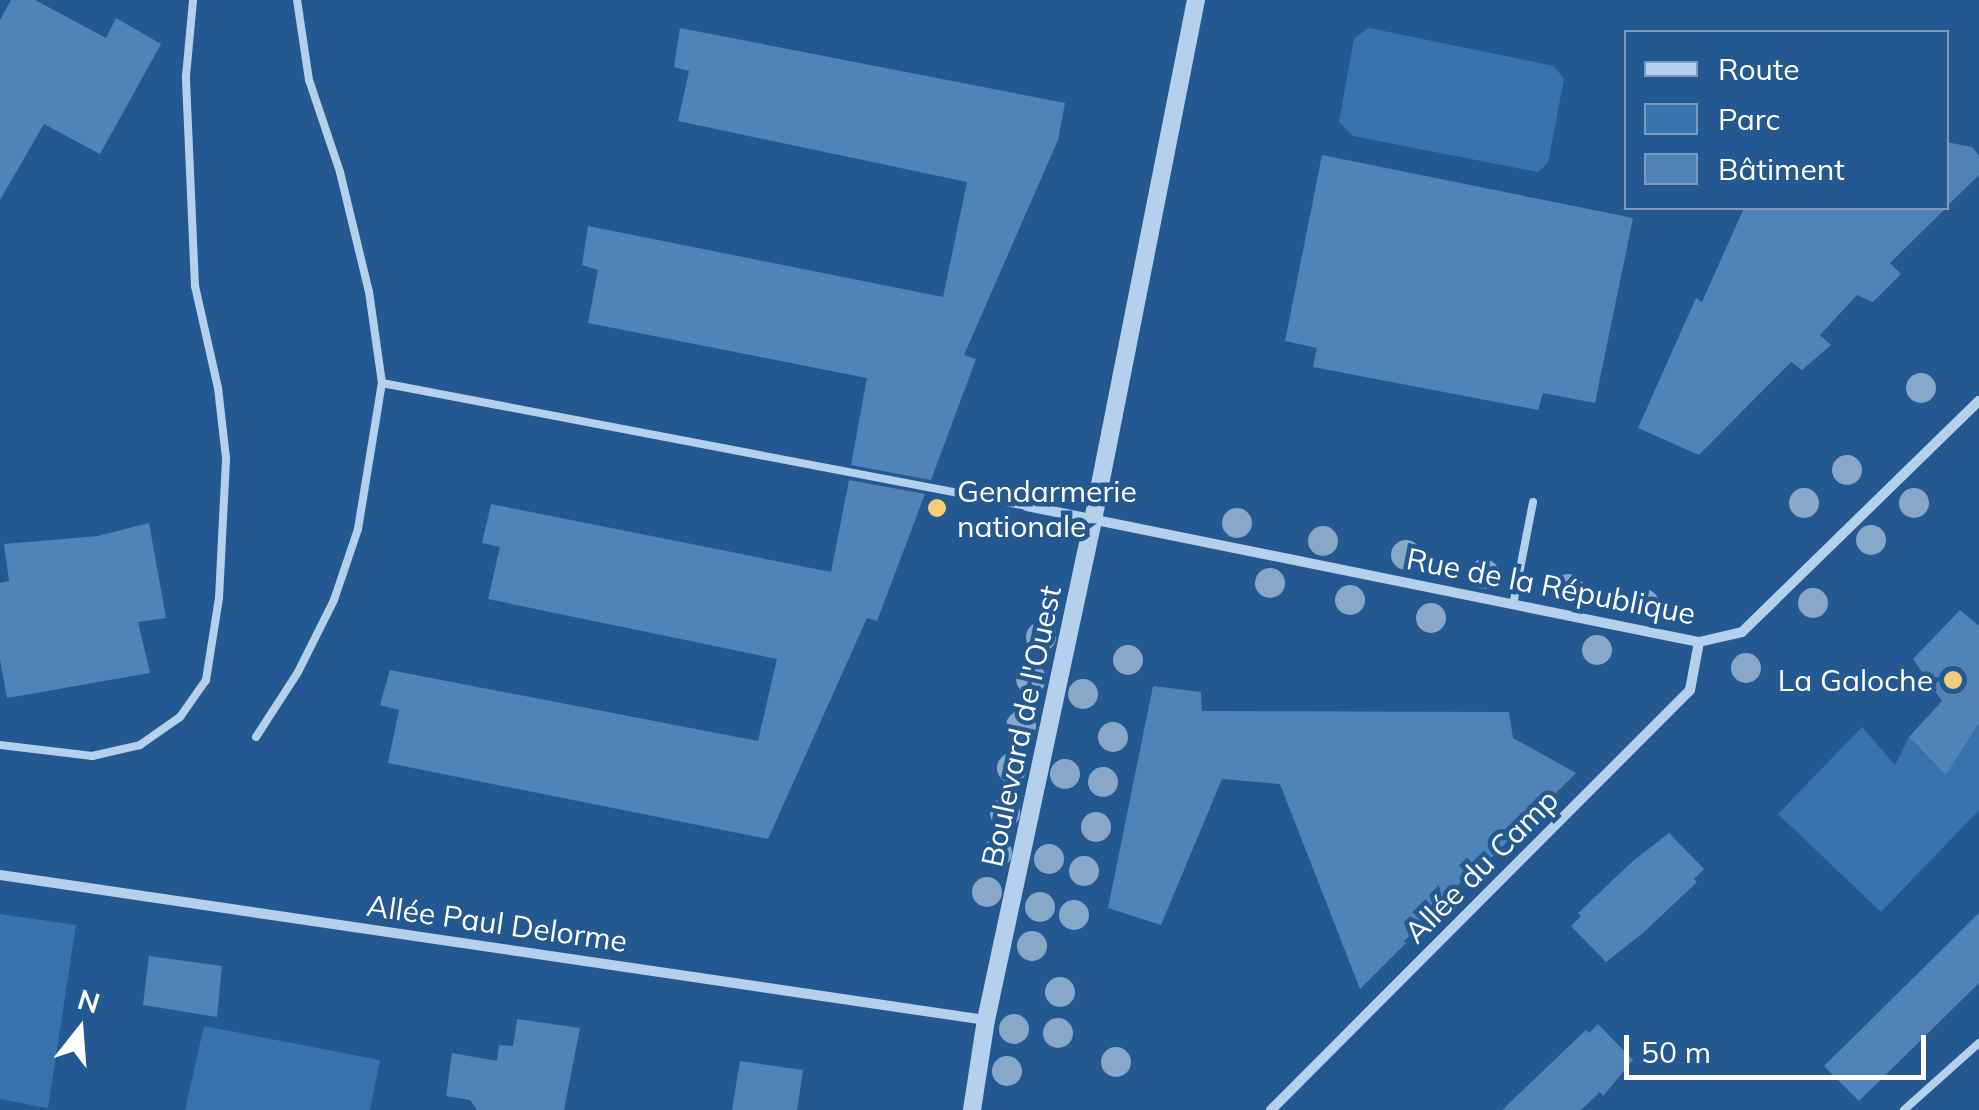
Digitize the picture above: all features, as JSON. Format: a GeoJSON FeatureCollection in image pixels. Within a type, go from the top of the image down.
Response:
{"type":"FeatureCollection","features":[{"type":"Feature","properties":{"kind":"street","name":"Boulevard de l'Ouest"},"geometry":{"type":"LineString","coordinates":[[972,1110],[986,1020],[1093,520],[1196,0]]}},
{"type":"Feature","properties":{"kind":"street","name":"Rue de la République"},"geometry":{"type":"LineString","coordinates":[[1026,506],[1699,642],[1742,632],[1979,401]]}},
{"type":"Feature","properties":{"kind":"street","name":"Allée du Camp"},"geometry":{"type":"LineString","coordinates":[[1271,1110],[1690,690],[1699,642]]}},
{"type":"Feature","properties":{"kind":"street","name":"Allée Paul Delorme"},"geometry":{"type":"LineString","coordinates":[[0,875],[986,1020]]}},
{"type":"Feature","properties":{"kind":"lane"},"geometry":{"type":"LineString","coordinates":[[0,745],[92,756],[140,745],[180,717],[206,680],[220,598],[226,458],[218,388],[196,286],[186,76],[193,0]]}},
{"type":"Feature","properties":{"kind":"lane"},"geometry":{"type":"LineString","coordinates":[[256,738],[298,672],[334,600],[358,529],[382,383],[369,292],[340,172],[310,80],[297,0]]}},
{"type":"Feature","properties":{"kind":"lane"},"geometry":{"type":"LineString","coordinates":[[382,383],[1026,506]]}},
{"type":"Feature","properties":{"kind":"lane"},"geometry":{"type":"LineString","coordinates":[[1513,605],[1533,502]]}},
{"type":"Feature","properties":{"kind":"lane"},"geometry":{"type":"LineString","coordinates":[[1904,1110],[1979,1043]]}},
{"type":"Feature","properties":{"kind":"green space"},"geometry":{"type":"Polygon","coordinates":[[[1369,28],[1554,66],[1564,79],[1548,163],[1538,172],[1353,136],[1339,122],[1354,38],[1369,28]]]}},
{"type":"Feature","properties":{"kind":"green space"},"geometry":{"type":"Polygon","coordinates":[[[1979,723],[1979,810],[1881,912],[1778,814],[1862,727],[1895,765],[1909,737],[1946,775],[1979,723]]]}},
{"type":"Feature","properties":{"kind":"green space"},"geometry":{"type":"Polygon","coordinates":[[[0,914],[76,925],[48,1108],[0,1099],[0,914]]]}},
{"type":"Feature","properties":{"kind":"green space"},"geometry":{"type":"Polygon","coordinates":[[[204,1026],[380,1060],[370,1110],[185,1110],[204,1026]]]}},
{"type":"Feature","properties":{"kind":"building"},"geometry":{"type":"Polygon","coordinates":[[[11,0],[35,0],[106,38],[116,18],[161,44],[100,154],[44,124],[0,200],[0,20],[11,0]]]}},
{"type":"Feature","properties":{"kind":"building"},"geometry":{"type":"Polygon","coordinates":[[[680,28],[1065,103],[1058,140],[964,355],[976,359],[931,480],[851,465],[867,378],[588,323],[598,270],[582,265],[588,226],[943,297],[967,182],[678,121],[689,71],[674,67],[680,28]]]}},
{"type":"Feature","properties":{"kind":"building"},"geometry":{"type":"Polygon","coordinates":[[[1949,143],[1972,147],[1979,156],[1979,175],[1949,204],[1949,143]]]}},
{"type":"Feature","properties":{"kind":"building"},"geometry":{"type":"Polygon","coordinates":[[[1322,155],[1633,218],[1595,403],[1543,393],[1538,410],[1313,367],[1317,348],[1285,341],[1322,155]]]}},
{"type":"Feature","properties":{"kind":"building"},"geometry":{"type":"Polygon","coordinates":[[[1743,210],[1944,210],[1890,263],[1901,274],[1873,302],[1857,295],[1820,335],[1831,345],[1802,370],[1791,362],[1699,455],[1638,428],[1696,298],[1702,302],[1743,210]]]}},
{"type":"Feature","properties":{"kind":"building"},"geometry":{"type":"Polygon","coordinates":[[[849,480],[925,494],[877,621],[867,618],[768,839],[388,763],[399,710],[380,705],[390,670],[758,741],[777,659],[488,599],[500,547],[482,543],[491,504],[831,572],[849,480]]]}},
{"type":"Feature","properties":{"kind":"building"},"geometry":{"type":"Polygon","coordinates":[[[149,523],[166,618],[138,622],[150,673],[7,698],[0,659],[0,583],[9,581],[4,544],[98,536],[149,523]]]}},
{"type":"Feature","properties":{"kind":"building","name":"La Galoche"},"geometry":{"type":"Polygon","coordinates":[[[1960,610],[1979,626],[1979,723],[1946,775],[1909,737],[1942,701],[1913,659],[1960,610]]]}},
{"type":"Feature","properties":{"kind":"building"},"geometry":{"type":"Polygon","coordinates":[[[1153,686],[1201,692],[1202,711],[1509,712],[1513,738],[1576,773],[1360,989],[1280,784],[1222,779],[1161,925],[1108,908],[1153,686]]]}},
{"type":"Feature","properties":{"kind":"building"},"geometry":{"type":"Polygon","coordinates":[[[1669,833],[1704,869],[1694,879],[1697,882],[1606,962],[1571,926],[1581,916],[1578,913],[1669,833]]]}},
{"type":"Feature","properties":{"kind":"building"},"geometry":{"type":"Polygon","coordinates":[[[1979,913],[1979,983],[1859,1101],[1824,1066],[1979,913]]]}},
{"type":"Feature","properties":{"kind":"building"},"geometry":{"type":"Polygon","coordinates":[[[149,956],[222,966],[217,1017],[143,1005],[149,956]]]}},
{"type":"Feature","properties":{"kind":"building"},"geometry":{"type":"Polygon","coordinates":[[[517,1019],[580,1028],[564,1110],[477,1110],[470,1100],[446,1096],[452,1053],[497,1061],[499,1045],[513,1046],[517,1019]]]}},
{"type":"Feature","properties":{"kind":"building"},"geometry":{"type":"Polygon","coordinates":[[[1598,1024],[1633,1060],[1603,1096],[1600,1092],[1581,1110],[1502,1110],[1586,1030],[1589,1033],[1598,1024]]]}},
{"type":"Feature","properties":{"kind":"building"},"geometry":{"type":"Polygon","coordinates":[[[740,1061],[803,1070],[797,1110],[732,1110],[740,1061]]]}},
{"type":"Feature","properties":{"kind":"place","name":"Gendarmerie nationale"},"geometry":{"type":"Point","coordinates":[937,508]}},
{"type":"Feature","properties":{"kind":"place","name":"La Galoche"},"geometry":{"type":"Point","coordinates":[1953,680]}}]}
